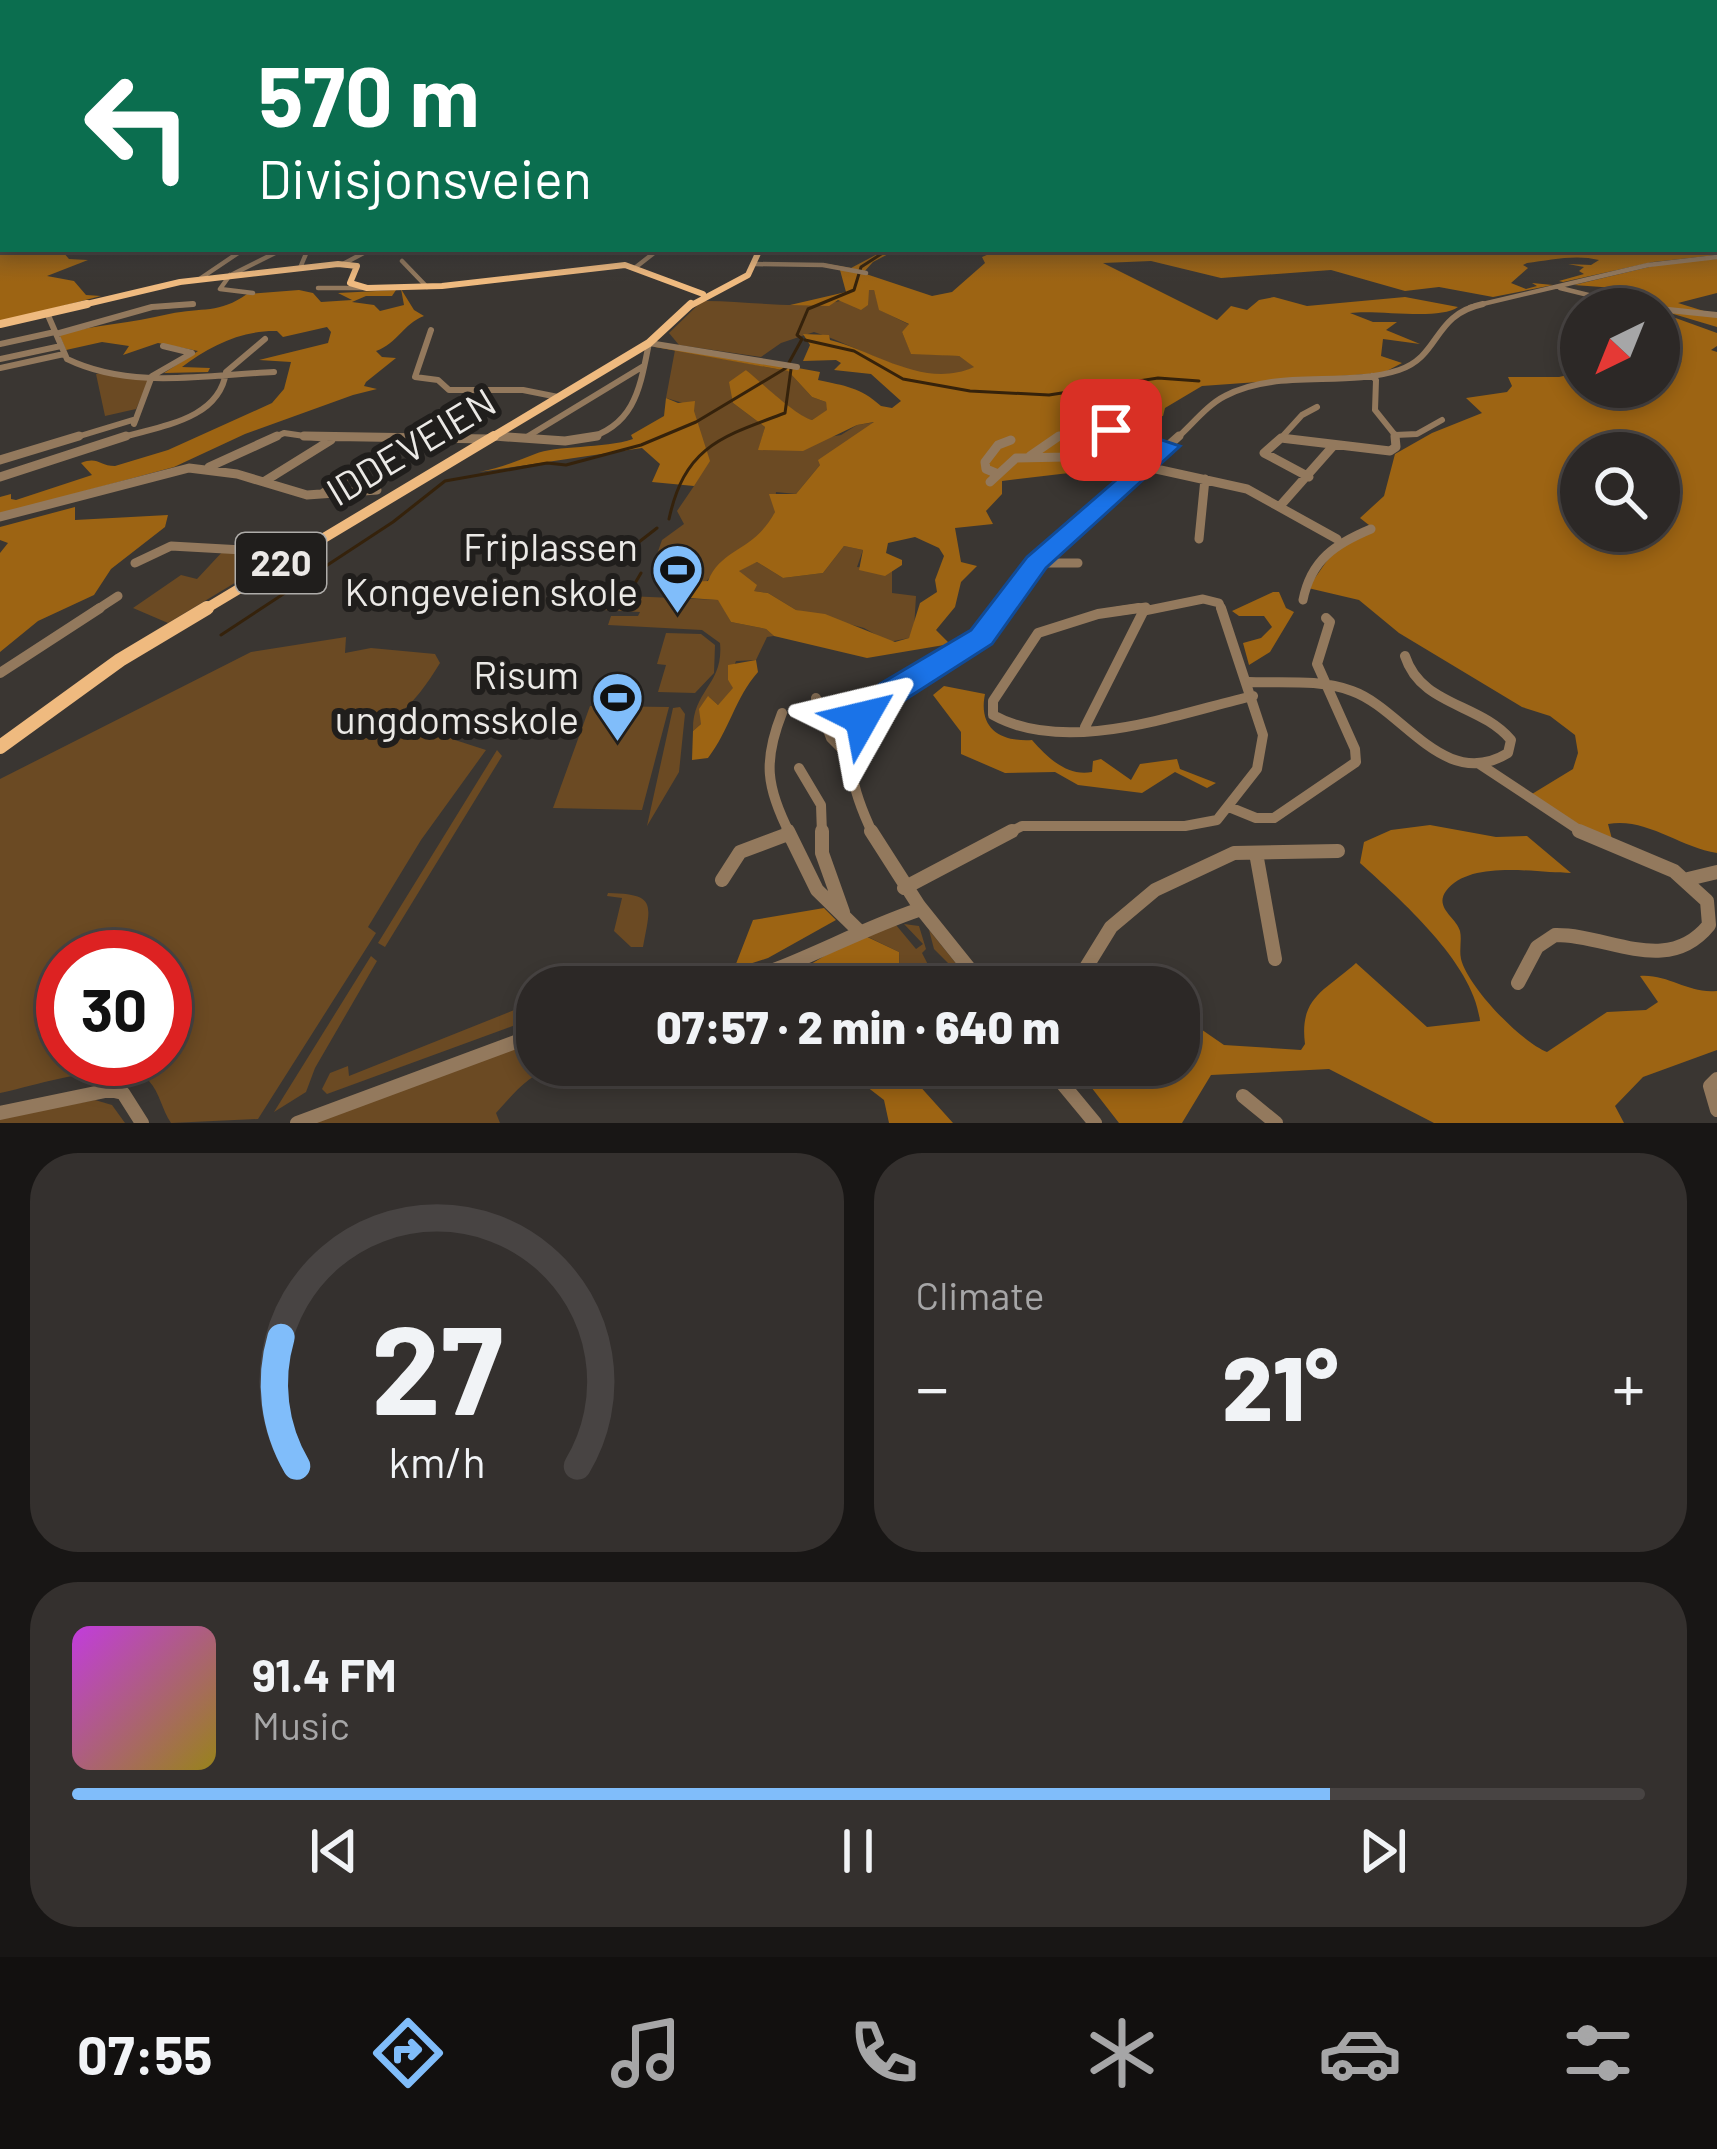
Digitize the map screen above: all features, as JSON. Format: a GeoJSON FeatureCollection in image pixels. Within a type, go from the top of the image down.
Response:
{"type":"FeatureCollection","features":[{"type":"Feature","properties":{"kind":"main road"},"geometry":{"type":"LineString","coordinates":[[755,264],[759,252]]}},
{"type":"Feature","properties":{"kind":"main road"},"geometry":{"type":"LineString","coordinates":[[0,324],[206,276],[343,264],[360,268],[349,281],[367,288],[427,287],[614,265],[636,267],[703,294]]}},
{"type":"Feature","properties":{"kind":"main road","name":"IDDEVEIEN"},"geometry":{"type":"LineString","coordinates":[[0,747],[102,671],[645,348],[703,294],[744,278],[755,264]]}},
{"type":"Feature","properties":{"kind":"street"},"geometry":{"type":"LineString","coordinates":[[206,276],[240,252]]}},
{"type":"Feature","properties":{"kind":"street"},"geometry":{"type":"LineString","coordinates":[[253,293],[220,289],[230,275],[278,252]]}},
{"type":"Feature","properties":{"kind":"street"},"geometry":{"type":"LineString","coordinates":[[300,268],[307,252]]}},
{"type":"Feature","properties":{"kind":"street"},"geometry":{"type":"LineString","coordinates":[[343,264],[356,252]]}},
{"type":"Feature","properties":{"kind":"street"},"geometry":{"type":"LineString","coordinates":[[636,267],[654,252]]}},
{"type":"Feature","properties":{"kind":"street"},"geometry":{"type":"LineString","coordinates":[[847,754],[855,728],[871,709],[981,637],[1037,562],[1217,400],[1234,392],[1297,380],[1372,376],[1422,358],[1460,309],[1665,262],[1717,257]]}},
{"type":"Feature","properties":{"kind":"street"},"geometry":{"type":"LineString","coordinates":[[402,261],[427,287]]}},
{"type":"Feature","properties":{"kind":"street"},"geometry":{"type":"LineString","coordinates":[[755,264],[823,265],[866,273]]}},
{"type":"Feature","properties":{"kind":"street"},"geometry":{"type":"LineString","coordinates":[[1554,286],[1561,288]]}},
{"type":"Feature","properties":{"kind":"street"},"geometry":{"type":"LineString","coordinates":[[318,288],[367,288]]}},
{"type":"Feature","properties":{"kind":"street"},"geometry":{"type":"LineString","coordinates":[[0,344],[158,306],[193,304]]}},
{"type":"Feature","properties":{"kind":"street"},"geometry":{"type":"LineString","coordinates":[[1680,311],[1717,315]]}},
{"type":"Feature","properties":{"kind":"street"},"geometry":{"type":"LineString","coordinates":[[47,314],[62,350],[83,367],[152,376],[274,372]]}},
{"type":"Feature","properties":{"kind":"street","name":"IDDEVEIEN"},"geometry":{"type":"LineString","coordinates":[[431,330],[415,377],[434,379],[449,390],[524,390],[558,397]]}},
{"type":"Feature","properties":{"kind":"street"},"geometry":{"type":"LineString","coordinates":[[0,477],[209,407],[224,392],[226,372],[265,339]]}},
{"type":"Feature","properties":{"kind":"street"},"geometry":{"type":"LineString","coordinates":[[130,435],[152,376],[192,352],[163,346]]}},
{"type":"Feature","properties":{"kind":"street"},"geometry":{"type":"LineString","coordinates":[[206,468],[276,435],[331,440],[580,440],[609,430],[628,414],[645,348],[797,367]]}},
{"type":"Feature","properties":{"kind":"street"},"geometry":{"type":"LineString","coordinates":[[0,363],[62,350]]}},
{"type":"Feature","properties":{"kind":"street"},"geometry":{"type":"LineString","coordinates":[[525,438],[642,367]]}},
{"type":"Feature","properties":{"kind":"street"},"geometry":{"type":"LineString","coordinates":[[1281,438],[1390,451],[1396,447],[1395,435],[1371,410],[1376,380],[1372,376]]}},
{"type":"Feature","properties":{"kind":"street"},"geometry":{"type":"LineString","coordinates":[[1309,477],[1264,455],[1302,415],[1316,407]]}},
{"type":"Feature","properties":{"kind":"street"},"geometry":{"type":"LineString","coordinates":[[1117,430],[1115,425],[1131,409]]}},
{"type":"Feature","properties":{"kind":"street"},"geometry":{"type":"LineString","coordinates":[[0,460],[136,419]]}},
{"type":"Feature","properties":{"kind":"street"},"geometry":{"type":"LineString","coordinates":[[1395,435],[1418,434],[1442,420]]}},
{"type":"Feature","properties":{"kind":"street"},"geometry":{"type":"LineString","coordinates":[[1030,457],[1040,445],[1077,428]]}},
{"type":"Feature","properties":{"kind":"street"},"geometry":{"type":"LineString","coordinates":[[990,482],[1016,458],[1067,457],[1117,430],[1169,446]]}},
{"type":"Feature","properties":{"kind":"street"},"geometry":{"type":"LineString","coordinates":[[320,495],[401,439]]}},
{"type":"Feature","properties":{"kind":"street"},"geometry":{"type":"LineString","coordinates":[[266,481],[331,440]]}},
{"type":"Feature","properties":{"kind":"street"},"geometry":{"type":"LineString","coordinates":[[998,474],[986,469],[985,462],[998,445],[1011,440]]}},
{"type":"Feature","properties":{"kind":"street"},"geometry":{"type":"LineString","coordinates":[[1280,506],[1334,445]]}},
{"type":"Feature","properties":{"kind":"street"},"geometry":{"type":"LineString","coordinates":[[1147,467],[1247,489],[1337,539]]}},
{"type":"Feature","properties":{"kind":"street"},"geometry":{"type":"LineString","coordinates":[[0,517],[172,470],[206,468],[266,481],[302,495],[377,490],[396,494]]}},
{"type":"Feature","properties":{"kind":"street"},"geometry":{"type":"LineString","coordinates":[[1199,539],[1205,479]]}},
{"type":"Feature","properties":{"kind":"street"},"geometry":{"type":"LineString","coordinates":[[1303,600],[1313,568],[1337,539],[1371,529]]}},
{"type":"Feature","properties":{"kind":"street","name":"IDDEVEIEN"},"geometry":{"type":"LineString","coordinates":[[135,562],[171,546],[298,553]]}},
{"type":"Feature","properties":{"kind":"street"},"geometry":{"type":"LineString","coordinates":[[1037,562],[1078,563]]}},
{"type":"Feature","properties":{"kind":"street"},"geometry":{"type":"LineString","coordinates":[[0,673],[118,596]]}},
{"type":"Feature","properties":{"kind":"street"},"geometry":{"type":"LineString","coordinates":[[904,888],[1022,826],[1204,825],[1216,820],[1263,753],[1263,727],[1251,689],[1222,608],[1215,601],[1098,614],[1038,633],[990,709],[1008,726],[1138,725],[1251,689],[1325,686],[1367,698],[1424,748],[1478,763],[1598,842],[1688,879],[1708,900],[1714,919],[1688,944],[1664,954],[1640,953],[1557,934],[1541,942],[1518,983]]}},
{"type":"Feature","properties":{"kind":"street"},"geometry":{"type":"LineString","coordinates":[[1085,728],[1146,607]]}},
{"type":"Feature","properties":{"kind":"street"},"geometry":{"type":"LineString","coordinates":[[1229,807],[1256,818],[1274,818],[1356,762],[1355,749],[1317,658],[1330,622],[1326,618]]}},
{"type":"Feature","properties":{"kind":"street"},"geometry":{"type":"LineString","coordinates":[[1405,656],[1408,673],[1419,686],[1486,714],[1508,733],[1512,746],[1508,753],[1478,763]]}},
{"type":"Feature","properties":{"kind":"street"},"geometry":{"type":"LineString","coordinates":[[816,698],[831,738],[847,754],[867,818],[904,888],[966,966]]}},
{"type":"Feature","properties":{"kind":"street"},"geometry":{"type":"LineString","coordinates":[[782,713],[766,753],[788,834],[817,890],[858,930]]}},
{"type":"Feature","properties":{"kind":"street"},"geometry":{"type":"LineString","coordinates":[[799,768],[821,805],[822,853],[843,912]]}},
{"type":"Feature","properties":{"kind":"street"},"geometry":{"type":"LineString","coordinates":[[722,880],[740,851],[788,834]]}},
{"type":"Feature","properties":{"kind":"street"},"geometry":{"type":"LineString","coordinates":[[1086,966],[1108,929],[1160,883],[1208,867],[1232,853],[1300,856],[1338,851]]}},
{"type":"Feature","properties":{"kind":"street"},"geometry":{"type":"LineString","coordinates":[[1256,853],[1275,959]]}},
{"type":"Feature","properties":{"kind":"street"},"geometry":{"type":"LineString","coordinates":[[1688,879],[1717,872]]}},
{"type":"Feature","properties":{"kind":"street"},"geometry":{"type":"LineString","coordinates":[[791,966],[858,930],[918,910]]}},
{"type":"Feature","properties":{"kind":"street"},"geometry":{"type":"LineString","coordinates":[[297,1123],[516,1042]]}},
{"type":"Feature","properties":{"kind":"street"},"geometry":{"type":"LineString","coordinates":[[1717,1079],[1710,1086],[1717,1110]]}},
{"type":"Feature","properties":{"kind":"street"},"geometry":{"type":"LineString","coordinates":[[1063,1086],[1083,1114],[1096,1123]]}},
{"type":"Feature","properties":{"kind":"street"},"geometry":{"type":"LineString","coordinates":[[0,1113],[110,1090],[132,1102],[142,1123]]}},
{"type":"Feature","properties":{"kind":"street"},"geometry":{"type":"LineString","coordinates":[[1243,1096],[1276,1123]]}},
{"type":"Feature","properties":{"kind":"shaded area"},"geometry":{"type":"Polygon","coordinates":[[[0,252],[63,252],[69,259],[88,260],[47,276],[74,281],[86,295],[101,296],[0,322],[0,252]]]}},
{"type":"Feature","properties":{"kind":"shaded area"},"geometry":{"type":"Polygon","coordinates":[[[881,252],[892,252],[863,273],[932,296],[952,292],[985,263],[982,257],[994,252],[1717,252],[1563,282],[1559,281],[1584,274],[1579,271],[1584,267],[1568,264],[1591,265],[1599,260],[1527,263],[1523,265],[1528,268],[1511,283],[1526,289],[1537,286],[1532,283],[1553,285],[1493,297],[1439,287],[1405,291],[1331,270],[1221,278],[1151,261],[1103,263],[1217,320],[1231,306],[1247,310],[1259,300],[1274,297],[1307,306],[1405,297],[1458,307],[1436,313],[1350,313],[1373,322],[1397,322],[1386,330],[1420,344],[1383,339],[1381,356],[1402,363],[1383,373],[1202,386],[1165,408],[1163,416],[1151,418],[1140,437],[1112,451],[1111,456],[1126,463],[1120,467],[1002,481],[1002,494],[986,511],[993,524],[955,528],[961,562],[977,566],[961,582],[955,607],[936,630],[950,644],[867,658],[731,622],[718,600],[675,597],[656,557],[679,569],[688,582],[708,581],[721,562],[766,525],[775,512],[769,494],[796,494],[820,465],[818,460],[874,422],[857,425],[803,451],[758,450],[765,427],[733,403],[729,382],[746,370],[812,420],[827,410],[826,402],[812,397],[788,371],[655,347],[656,342],[820,372],[818,380],[852,388],[892,408],[901,401],[871,374],[834,370],[841,363],[836,360],[803,361],[810,345],[803,334],[829,335],[830,340],[920,372],[956,373],[974,367],[959,356],[911,354],[902,332],[909,324],[879,310],[874,290],[869,290],[868,305],[861,310],[838,300],[829,306],[790,305],[846,292],[840,270],[822,263],[851,268],[881,252]],[[915,537],[888,543],[886,553],[902,560],[902,565],[885,576],[859,570],[863,550],[844,546],[823,573],[783,578],[757,562],[739,571],[757,585],[754,591],[895,642],[909,638],[920,603],[937,592],[935,580],[944,556],[939,548],[915,537]]]}},
{"type":"Feature","properties":{"kind":"shaded area"},"geometry":{"type":"Polygon","coordinates":[[[1717,259],[1717,293],[1680,302],[1680,288],[1574,285],[1670,262],[1717,259]]]}},
{"type":"Feature","properties":{"kind":"shaded area"},"geometry":{"type":"Polygon","coordinates":[[[401,289],[414,310],[424,316],[376,351],[382,357],[396,358],[364,386],[377,389],[245,434],[174,467],[0,514],[0,497],[11,494],[16,500],[92,475],[81,463],[115,466],[168,450],[272,403],[284,389],[291,362],[259,360],[328,343],[331,332],[327,327],[283,337],[277,331],[251,333],[215,346],[182,367],[210,368],[208,372],[164,373],[198,351],[158,343],[123,355],[129,346],[102,342],[66,350],[59,334],[219,307],[247,294],[299,290],[313,293],[321,302],[352,300],[338,293],[396,290],[392,296],[366,296],[352,302],[374,305],[380,311],[404,305],[401,289]]]}},
{"type":"Feature","properties":{"kind":"shaded area"},"geometry":{"type":"Polygon","coordinates":[[[874,290],[880,310],[910,325],[902,332],[911,353],[959,356],[975,367],[951,377],[932,375],[814,332],[781,343],[761,357],[679,345],[669,333],[702,301],[811,305],[874,290]]]}},
{"type":"Feature","properties":{"kind":"shaded area"},"geometry":{"type":"Polygon","coordinates":[[[1680,304],[1717,315],[1717,327],[1680,316],[1680,304]]]}},
{"type":"Feature","properties":{"kind":"shaded area"},"geometry":{"type":"Polygon","coordinates":[[[1680,320],[1717,333],[1717,346],[1711,350],[1717,352],[1717,853],[1636,825],[1608,824],[1612,839],[1585,829],[1532,794],[1573,769],[1578,753],[1575,735],[1550,716],[1522,707],[1399,633],[1359,600],[1308,588],[1333,552],[1374,529],[1360,518],[1384,496],[1395,454],[1482,413],[1466,398],[1507,392],[1512,386],[1508,377],[1560,377],[1560,408],[1680,408],[1680,320]]]}},
{"type":"Feature","properties":{"kind":"shaded area"},"geometry":{"type":"Polygon","coordinates":[[[675,350],[788,371],[812,397],[826,402],[828,410],[812,420],[799,417],[746,370],[733,403],[765,427],[759,449],[841,435],[857,425],[876,422],[820,465],[796,494],[776,492],[775,512],[763,534],[705,583],[688,582],[656,557],[662,540],[684,524],[677,511],[694,486],[683,403],[666,398],[675,350]]]}},
{"type":"Feature","properties":{"kind":"shaded area"},"geometry":{"type":"Polygon","coordinates":[[[96,374],[149,380],[136,409],[105,416],[96,374]]]}},
{"type":"Feature","properties":{"kind":"shaded area"},"geometry":{"type":"Polygon","coordinates":[[[666,398],[678,403],[695,401],[710,461],[694,486],[652,482],[660,464],[642,448],[479,472],[544,451],[633,439],[631,435],[664,416],[666,398]]]}},
{"type":"Feature","properties":{"kind":"shaded area"},"geometry":{"type":"Polygon","coordinates":[[[75,507],[75,520],[168,515],[165,527],[111,569],[94,595],[38,621],[0,652],[0,553],[8,543],[0,540],[0,527],[75,507]]]}},
{"type":"Feature","properties":{"kind":"shaded area"},"geometry":{"type":"Polygon","coordinates":[[[844,546],[863,550],[857,567],[892,570],[892,593],[916,596],[909,638],[889,642],[864,628],[796,610],[768,593],[754,591],[738,570],[757,562],[783,578],[823,573],[844,546]]]}},
{"type":"Feature","properties":{"kind":"shaded area"},"geometry":{"type":"Polygon","coordinates":[[[224,550],[285,553],[168,623],[133,608],[181,575],[197,579],[224,550]]]}},
{"type":"Feature","properties":{"kind":"shaded area"},"geometry":{"type":"Polygon","coordinates":[[[638,581],[627,596],[719,600],[731,622],[766,629],[774,636],[767,637],[756,660],[736,661],[728,680],[734,688],[718,705],[709,697],[701,724],[693,731],[697,706],[717,669],[720,643],[702,630],[608,625],[611,616],[638,616],[640,612],[603,610],[607,600],[597,591],[638,581]]]}},
{"type":"Feature","properties":{"kind":"shaded area"},"geometry":{"type":"Polygon","coordinates":[[[1279,592],[1286,608],[1294,612],[1270,652],[1249,665],[1243,643],[1261,638],[1272,627],[1264,616],[1239,616],[1232,611],[1279,592]]]}},
{"type":"Feature","properties":{"kind":"shaded area"},"geometry":{"type":"Polygon","coordinates":[[[666,633],[701,634],[715,645],[714,673],[695,693],[658,692],[666,665],[657,664],[666,633]]]}},
{"type":"Feature","properties":{"kind":"shaded area"},"geometry":{"type":"Polygon","coordinates":[[[346,637],[345,653],[371,648],[435,654],[440,663],[415,699],[395,717],[391,745],[431,720],[455,740],[486,750],[421,840],[368,927],[376,933],[258,1119],[171,1123],[152,1086],[192,1086],[192,930],[36,930],[36,1085],[0,1093],[0,779],[251,652],[346,637]]]}},
{"type":"Feature","properties":{"kind":"shaded area"},"geometry":{"type":"Polygon","coordinates":[[[756,660],[758,672],[715,748],[708,758],[692,760],[693,731],[701,724],[699,709],[708,696],[718,705],[733,688],[728,665],[756,660]]]}},
{"type":"Feature","properties":{"kind":"shaded area"},"geometry":{"type":"Polygon","coordinates":[[[944,686],[985,694],[985,716],[994,731],[1032,740],[1066,769],[1092,772],[1093,761],[1101,759],[1131,780],[1140,764],[1177,759],[1180,769],[1216,783],[1207,788],[1175,772],[1142,793],[1078,785],[1055,772],[1005,773],[961,754],[961,732],[933,695],[944,686]]]}},
{"type":"Feature","properties":{"kind":"shaded area","name":"Risum ungdomsskole"},"geometry":{"type":"Polygon","coordinates":[[[590,706],[669,707],[642,810],[553,808],[590,706]]]}},
{"type":"Feature","properties":{"kind":"shaded area"},"geometry":{"type":"Polygon","coordinates":[[[680,707],[685,714],[679,772],[647,826],[673,708],[680,707]]]}},
{"type":"Feature","properties":{"kind":"shaded area"},"geometry":{"type":"Polygon","coordinates":[[[497,750],[502,756],[385,947],[378,943],[497,750]]]}},
{"type":"Feature","properties":{"kind":"shaded area"},"geometry":{"type":"Polygon","coordinates":[[[1430,825],[1496,837],[1527,836],[1571,873],[1487,871],[1457,881],[1443,897],[1460,931],[1460,956],[1466,971],[1497,1012],[1536,1046],[1547,1052],[1607,1012],[1646,1010],[1658,1002],[1640,976],[1650,976],[1717,991],[1717,1050],[1643,1077],[1615,1106],[1624,1123],[1434,1123],[1329,1069],[1211,1075],[1182,1123],[1119,1123],[1090,1086],[1200,1086],[1200,1028],[1224,1045],[1301,1050],[1310,1005],[1356,963],[1427,1027],[1480,1021],[1475,999],[1450,956],[1360,863],[1364,842],[1391,830],[1430,825]]]}},
{"type":"Feature","properties":{"kind":"shaded area"},"geometry":{"type":"Polygon","coordinates":[[[608,893],[635,896],[647,904],[643,947],[631,947],[614,931],[622,898],[608,893]]]}},
{"type":"Feature","properties":{"kind":"shaded area"},"geometry":{"type":"Polygon","coordinates":[[[824,908],[836,920],[768,958],[735,966],[753,920],[824,908]]]}},
{"type":"Feature","properties":{"kind":"shaded area"},"geometry":{"type":"Polygon","coordinates":[[[904,924],[919,926],[929,966],[900,966],[899,952],[862,934],[896,925],[916,949],[923,944],[904,924]]]}},
{"type":"Feature","properties":{"kind":"shaded area"},"geometry":{"type":"Polygon","coordinates":[[[929,930],[958,966],[951,966],[934,949],[929,930]]]}},
{"type":"Feature","properties":{"kind":"shaded area"},"geometry":{"type":"Polygon","coordinates":[[[861,934],[899,952],[899,966],[808,966],[861,934]]]}},
{"type":"Feature","properties":{"kind":"shaded area"},"geometry":{"type":"Polygon","coordinates":[[[371,956],[377,961],[306,1092],[274,1112],[371,956]]]}},
{"type":"Feature","properties":{"kind":"shaded area"},"geometry":{"type":"Polygon","coordinates":[[[516,1009],[516,1025],[327,1094],[322,1089],[330,1073],[348,1066],[349,1076],[516,1009]]]}},
{"type":"Feature","properties":{"kind":"shaded area"},"geometry":{"type":"Polygon","coordinates":[[[516,1048],[516,1086],[522,1086],[496,1113],[500,1123],[311,1123],[516,1048]]]}},
{"type":"Feature","properties":{"kind":"shaded area"},"geometry":{"type":"Polygon","coordinates":[[[866,1086],[920,1086],[953,1123],[889,1123],[884,1100],[866,1086]]]}},
{"type":"Feature","properties":{"kind":"shaded area"},"geometry":{"type":"Polygon","coordinates":[[[95,1100],[112,1105],[125,1123],[0,1123],[0,1118],[95,1100]]]}},
{"type":"Feature","properties":{"kind":"waterway"},"geometry":{"type":"LineString","coordinates":[[221,635],[393,522],[445,481],[547,463],[566,465],[641,445],[696,422],[786,368],[802,339],[797,335],[808,309],[854,290],[861,267],[884,252]]}},
{"type":"Feature","properties":{"kind":"waterway"},"geometry":{"type":"LineString","coordinates":[[805,340],[854,351],[903,379],[970,391],[1049,395],[1158,378],[1199,381]]}},
{"type":"Feature","properties":{"kind":"waterway"},"geometry":{"type":"LineString","coordinates":[[669,519],[685,475],[709,448],[785,413],[791,369]]}},
{"type":"Feature","properties":{"kind":"waterway"},"geometry":{"type":"LineString","coordinates":[[627,559],[630,549],[657,528]]}},
{"type":"Feature","properties":{"kind":"waterway"},"geometry":{"type":"LineString","coordinates":[[634,585],[641,573]]}},
{"type":"Feature","properties":{"kind":"place","name":"Friplassen Kongeveien skole"},"geometry":{"type":"Point","coordinates":[677,615]}},
{"type":"Feature","properties":{"kind":"place","name":"Risum ungdomsskole"},"geometry":{"type":"Point","coordinates":[618,743]}},
{"type":"Feature","properties":{"kind":"route"},"geometry":{"type":"LineString","coordinates":[[862,718],[892,692],[953,659],[981,637],[1037,562],[1169,446],[1111,430]]}}]}
